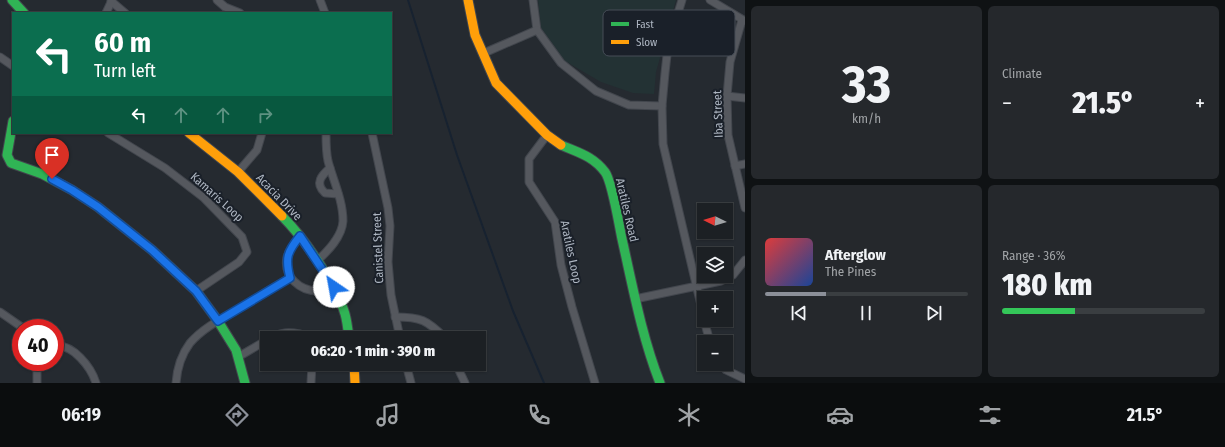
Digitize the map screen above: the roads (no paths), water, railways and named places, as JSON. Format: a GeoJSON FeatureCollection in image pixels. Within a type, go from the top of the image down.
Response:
{"type":"FeatureCollection","features":[{"type":"Feature","properties":{"kind":"street"},"geometry":{"type":"LineString","coordinates":[[12,0],[23,12]]}},
{"type":"Feature","properties":{"kind":"street"},"geometry":{"type":"LineString","coordinates":[[106,12],[111,0],[123,12]]}},
{"type":"Feature","properties":{"kind":"street"},"geometry":{"type":"LineString","coordinates":[[217,0],[225,7],[237,12]]}},
{"type":"Feature","properties":{"kind":"street"},"geometry":{"type":"LineString","coordinates":[[320,0],[325,12]]}},
{"type":"Feature","properties":{"kind":"street","name":"Aratiles Road"},"geometry":{"type":"LineString","coordinates":[[468,0],[475,34],[496,83],[547,135],[561,145],[593,159],[606,173],[612,192],[635,299],[650,357],[660,383]]}},
{"type":"Feature","properties":{"kind":"street"},"geometry":{"type":"LineString","coordinates":[[533,0],[537,30],[561,63],[596,92],[629,106],[662,106]]}},
{"type":"Feature","properties":{"kind":"street"},"geometry":{"type":"LineString","coordinates":[[679,10],[682,0]]}},
{"type":"Feature","properties":{"kind":"street"},"geometry":{"type":"LineString","coordinates":[[710,0],[727,10]]}},
{"type":"Feature","properties":{"kind":"street"},"geometry":{"type":"LineString","coordinates":[[735,15],[744,20]]}},
{"type":"Feature","properties":{"kind":"street","name":"Iba Street"},"geometry":{"type":"LineString","coordinates":[[735,47],[744,20]]}},
{"type":"Feature","properties":{"kind":"street"},"geometry":{"type":"LineString","coordinates":[[484,53],[537,30]]}},
{"type":"Feature","properties":{"kind":"street"},"geometry":{"type":"LineString","coordinates":[[667,56],[662,106],[664,144],[697,291]]}},
{"type":"Feature","properties":{"kind":"street","name":"Iba Street"},"geometry":{"type":"LineString","coordinates":[[732,56],[730,62],[727,96],[728,135],[745,208]]}},
{"type":"Feature","properties":{"kind":"street"},"geometry":{"type":"LineString","coordinates":[[0,57],[12,65]]}},
{"type":"Feature","properties":{"kind":"street"},"geometry":{"type":"LineString","coordinates":[[727,96],[745,98]]}},
{"type":"Feature","properties":{"kind":"street"},"geometry":{"type":"LineString","coordinates":[[12,127],[7,156],[11,163],[42,174],[72,190],[98,207],[152,250],[196,291],[218,321],[236,350],[246,383]]}},
{"type":"Feature","properties":{"kind":"street","name":"Kamaris Loop"},"geometry":{"type":"LineString","coordinates":[[110,134],[166,168],[204,198],[242,237],[247,252],[239,262],[196,291]]}},
{"type":"Feature","properties":{"kind":"street","name":"Acacia Drive"},"geometry":{"type":"LineString","coordinates":[[190,134],[238,172],[285,218],[300,236],[334,287],[345,314],[348,331]]}},
{"type":"Feature","properties":{"kind":"street"},"geometry":{"type":"LineString","coordinates":[[238,172],[257,150],[262,134]]}},
{"type":"Feature","properties":{"kind":"street"},"geometry":{"type":"LineString","coordinates":[[317,261],[330,249],[336,240],[343,222],[341,205],[328,160],[326,134]]}},
{"type":"Feature","properties":{"kind":"street","name":"Canistel Street"},"geometry":{"type":"LineString","coordinates":[[372,134],[388,208],[390,226],[388,262],[391,295],[398,331]]}},
{"type":"Feature","properties":{"kind":"street","name":"Aratiles Loop"},"geometry":{"type":"LineString","coordinates":[[547,135],[528,159],[529,182],[555,222],[561,265],[595,383]]}},
{"type":"Feature","properties":{"kind":"street"},"geometry":{"type":"LineString","coordinates":[[735,166],[745,164]]}},
{"type":"Feature","properties":{"kind":"street"},"geometry":{"type":"LineString","coordinates":[[330,168],[319,180],[320,187],[325,193],[338,194]]}},
{"type":"Feature","properties":{"kind":"street"},"geometry":{"type":"LineString","coordinates":[[300,236],[291,247],[287,257],[287,267],[290,278],[297,285],[306,289],[319,291],[334,287]]}},
{"type":"Feature","properties":{"kind":"street"},"geometry":{"type":"LineString","coordinates":[[635,299],[721,281],[733,275],[745,260]]}},
{"type":"Feature","properties":{"kind":"street"},"geometry":{"type":"LineString","coordinates":[[176,383],[181,358],[199,334],[290,278]]}},
{"type":"Feature","properties":{"kind":"street"},"geometry":{"type":"LineString","coordinates":[[0,312],[12,320]]}},
{"type":"Feature","properties":{"kind":"street"},"geometry":{"type":"LineString","coordinates":[[395,317],[410,317],[423,320],[438,331]]}},
{"type":"Feature","properties":{"kind":"street"},"geometry":{"type":"LineString","coordinates":[[238,357],[260,344]]}},
{"type":"Feature","properties":{"kind":"street"},"geometry":{"type":"LineString","coordinates":[[64,346],[81,357],[96,383]]}},
{"type":"Feature","properties":{"kind":"street"},"geometry":{"type":"LineString","coordinates":[[37,371],[37,383]]}},
{"type":"Feature","properties":{"kind":"street"},"geometry":{"type":"LineString","coordinates":[[311,383],[312,371]]}},
{"type":"Feature","properties":{"kind":"street"},"geometry":{"type":"LineString","coordinates":[[354,371],[355,383]]}},
{"type":"Feature","properties":{"kind":"street"},"geometry":{"type":"LineString","coordinates":[[408,371],[411,383]]}},
{"type":"Feature","properties":{"kind":"street"},"geometry":{"type":"LineString","coordinates":[[459,371],[465,383]]}},
{"type":"Feature","properties":{"kind":"street"},"geometry":{"type":"LineString","coordinates":[[728,371],[745,379]]}},
{"type":"Feature","properties":{"kind":"waterway"},"geometry":{"type":"LineString","coordinates":[[408,0],[457,155],[513,311],[544,383]]}}]}
